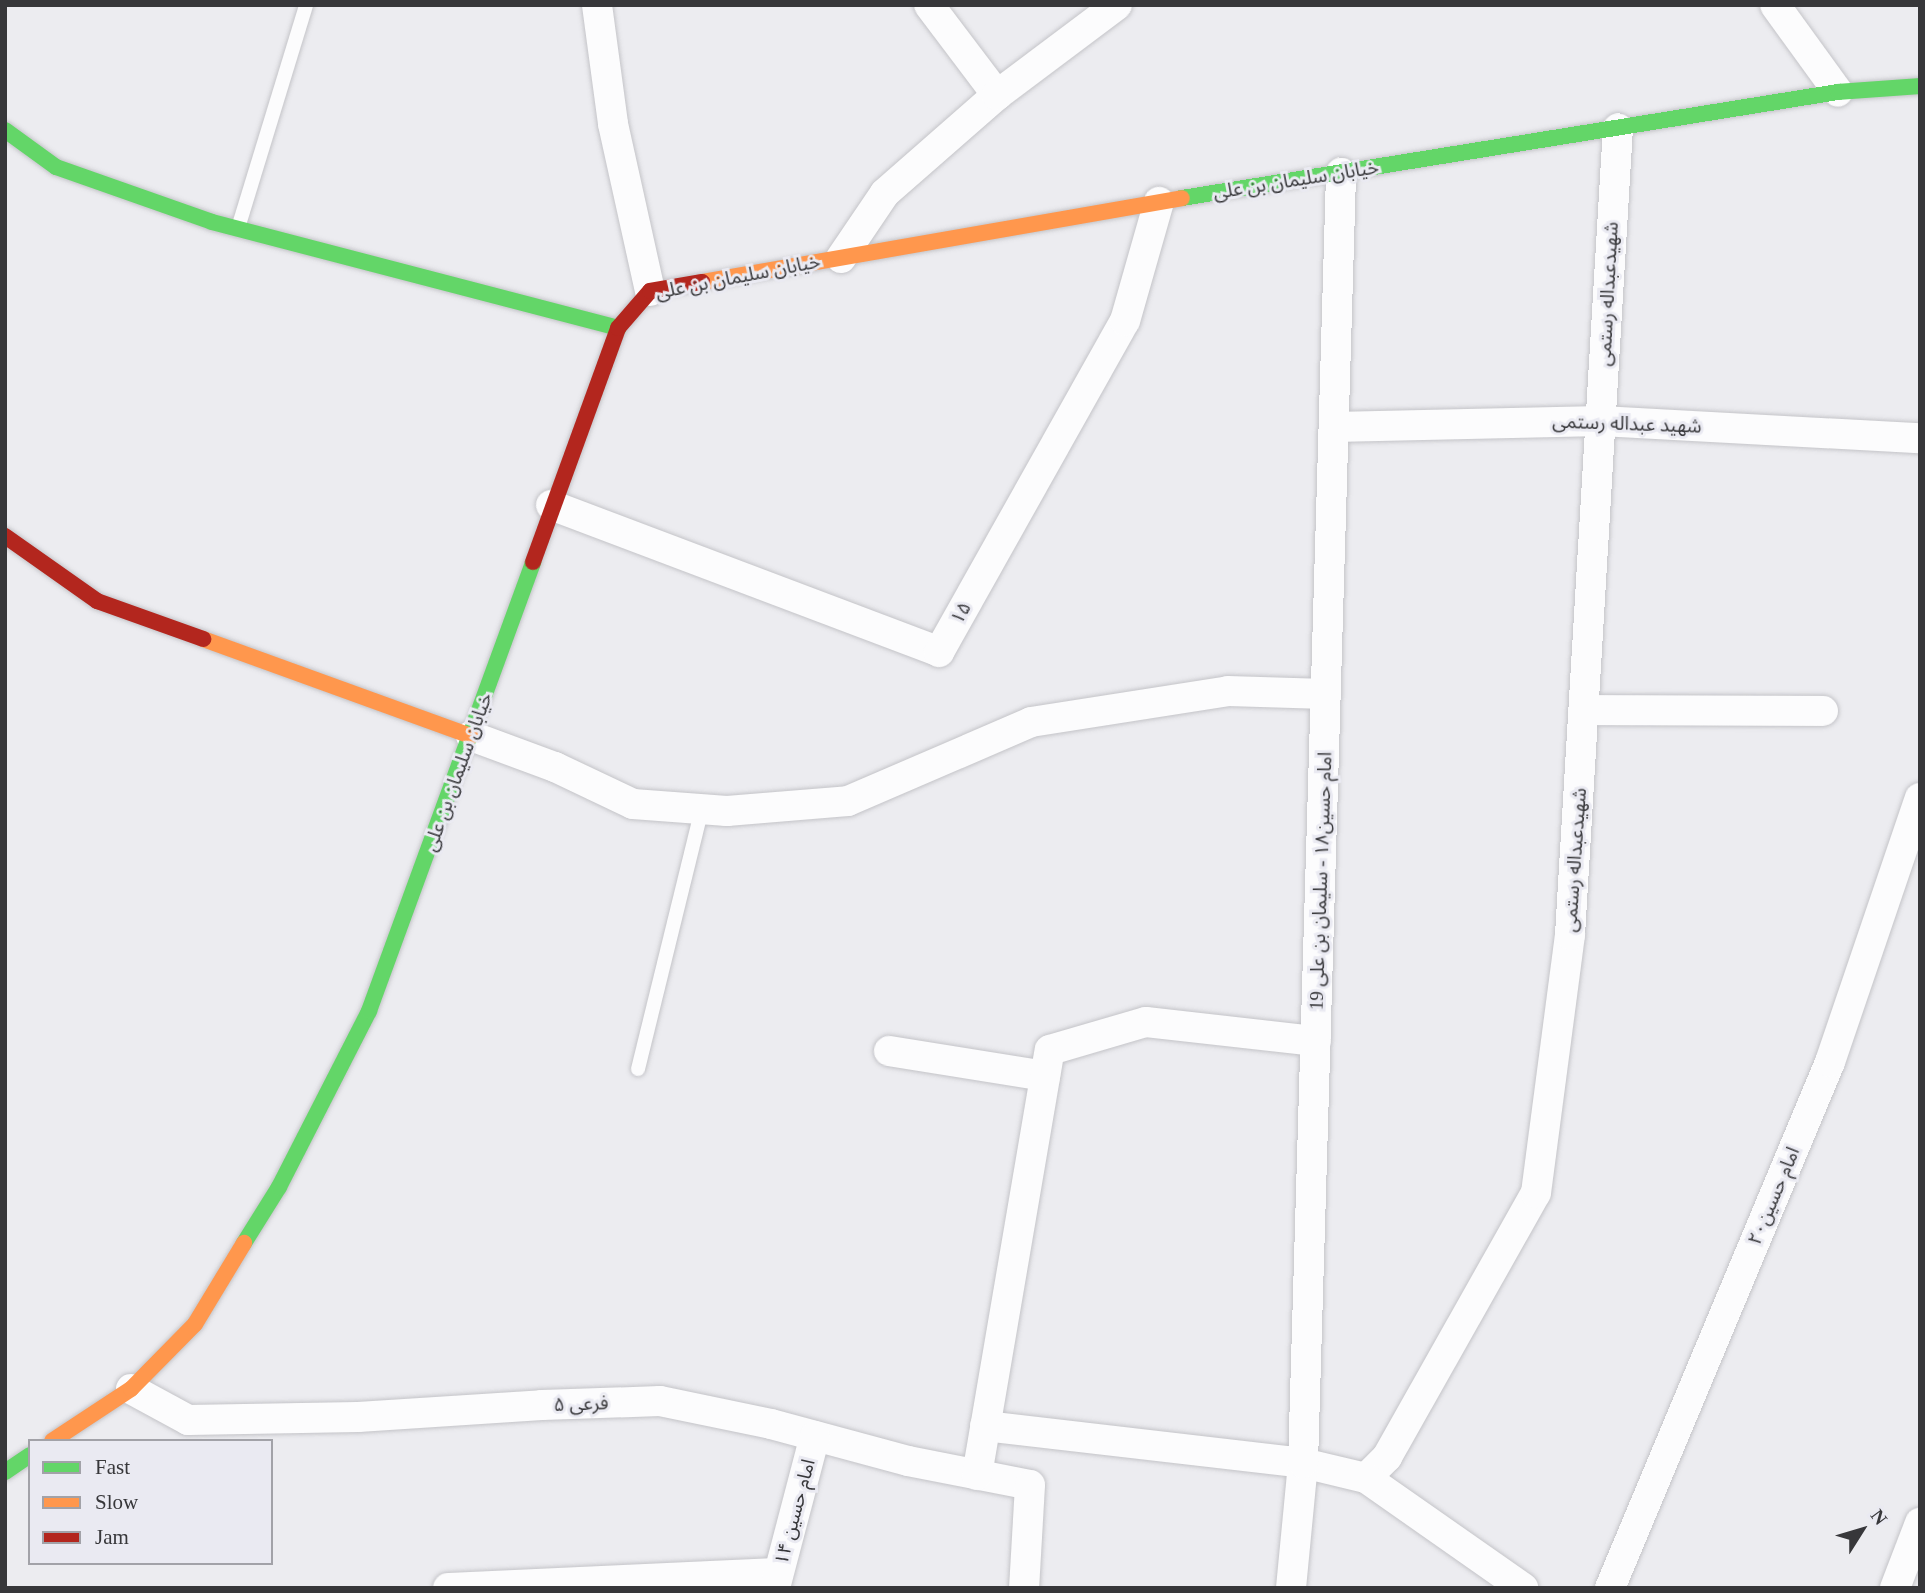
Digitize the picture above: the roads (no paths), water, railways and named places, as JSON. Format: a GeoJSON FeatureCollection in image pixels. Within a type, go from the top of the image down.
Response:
{"type":"FeatureCollection","features":[{"type":"Feature","properties":{"kind":"street"},"geometry":{"type":"LineString","coordinates":[[597,5],[613,124],[650,291]]}},
{"type":"Feature","properties":{"kind":"street"},"geometry":{"type":"LineString","coordinates":[[929,5],[997,95]]}},
{"type":"Feature","properties":{"kind":"street"},"geometry":{"type":"LineString","coordinates":[[841,258],[885,193],[997,95],[1117,5]]}},
{"type":"Feature","properties":{"kind":"street"},"geometry":{"type":"LineString","coordinates":[[1775,5],[1838,92]]}},
{"type":"Feature","properties":{"kind":"street","name":"خیابان سلیمان بن علی"},"geometry":{"type":"LineString","coordinates":[[55,1439],[131,1389],[195,1324],[285,1175],[369,1011],[471,736],[551,505],[618,328],[650,291],[1159,202],[1838,92],[1920,86]]}},
{"type":"Feature","properties":{"kind":"street","name":"شهیدعبداله رستمی"},"geometry":{"type":"LineString","coordinates":[[1366,1478],[1387,1457],[1536,1193],[1570,935],[1618,128]]}},
{"type":"Feature","properties":{"kind":"street"},"geometry":{"type":"LineString","coordinates":[[5,130],[56,167],[238,229],[618,328]]}},
{"type":"Feature","properties":{"kind":"street","name":"امام حسین۱۸ - سلیمان بن علی 19"},"geometry":{"type":"LineString","coordinates":[[1290,1588],[1303,1463],[1341,173]]}},
{"type":"Feature","properties":{"kind":"street","name":"۱۵"},"geometry":{"type":"LineString","coordinates":[[551,505],[939,652],[1125,321],[1159,202]]}},
{"type":"Feature","properties":{"kind":"street","name":"شهید عبداله رستمی"},"geometry":{"type":"LineString","coordinates":[[1334,427],[1601,421],[1920,438]]}},
{"type":"Feature","properties":{"kind":"street"},"geometry":{"type":"LineString","coordinates":[[5,536],[97,601],[555,767],[633,804],[727,811],[848,801],[1031,722],[1228,691],[1326,694]]}},
{"type":"Feature","properties":{"kind":"street"},"geometry":{"type":"LineString","coordinates":[[1584,710],[1823,711]]}},
{"type":"Feature","properties":{"kind":"street","name":"امام حسین۲۰"},"geometry":{"type":"LineString","coordinates":[[1610,1588],[1830,1062],[1920,798]]}},
{"type":"Feature","properties":{"kind":"street"},"geometry":{"type":"LineString","coordinates":[[977,1475],[1050,1051],[1146,1022],[1316,1041]]}},
{"type":"Feature","properties":{"kind":"street"},"geometry":{"type":"LineString","coordinates":[[889,1051],[1045,1076]]}},
{"type":"Feature","properties":{"kind":"street","name":"فرعی ۵"},"geometry":{"type":"LineString","coordinates":[[131,1389],[188,1420],[358,1417],[542,1405],[660,1401],[815,1436],[908,1461],[1030,1485],[1024,1588]]}},
{"type":"Feature","properties":{"kind":"street"},"geometry":{"type":"LineString","coordinates":[[985,1426],[1303,1463],[1366,1478],[1523,1588]]}},
{"type":"Feature","properties":{"kind":"street","name":"امام حسین ۱۴"},"geometry":{"type":"LineString","coordinates":[[777,1580],[815,1436]]}},
{"type":"Feature","properties":{"kind":"street"},"geometry":{"type":"LineString","coordinates":[[5,1472],[28,1456]]}},
{"type":"Feature","properties":{"kind":"street"},"geometry":{"type":"LineString","coordinates":[[1895,1588],[1920,1523]]}},
{"type":"Feature","properties":{"kind":"street"},"geometry":{"type":"LineString","coordinates":[[448,1588],[777,1580]]}},
{"type":"Feature","properties":{"kind":"lane"},"geometry":{"type":"LineString","coordinates":[[238,229],[306,5]]}},
{"type":"Feature","properties":{"kind":"lane"},"geometry":{"type":"LineString","coordinates":[[638,1069],[702,809]]}}]}
